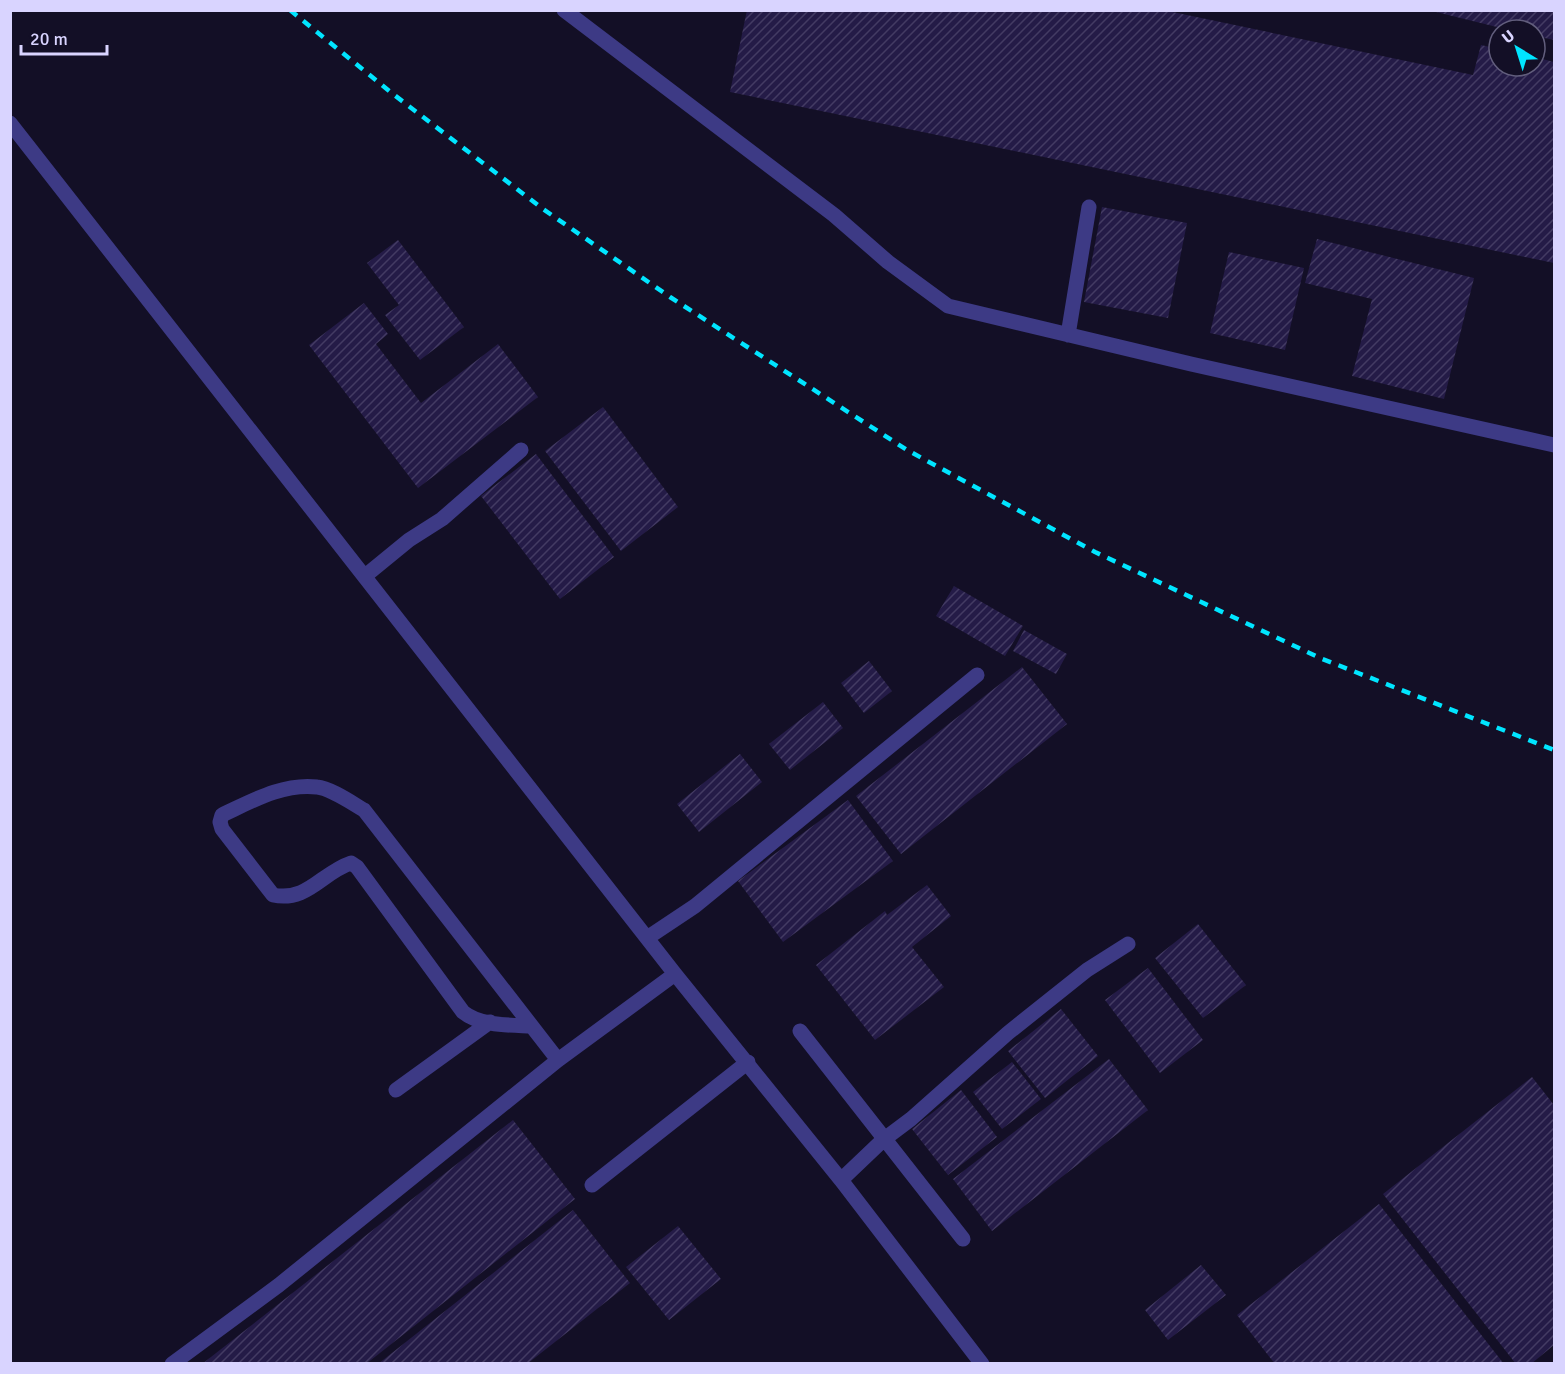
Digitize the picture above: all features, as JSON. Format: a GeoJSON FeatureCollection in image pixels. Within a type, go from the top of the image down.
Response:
{"type":"FeatureCollection","features":[{"type":"Feature","properties":{"kind":"lane"},"geometry":{"type":"LineString","coordinates":[[564,10],[825,208],[888,262],[948,306],[1554,445]]}},
{"type":"Feature","properties":{"kind":"lane"},"geometry":{"type":"LineString","coordinates":[[10,123],[675,974],[841,1180],[982,1364]]}},
{"type":"Feature","properties":{"kind":"lane"},"geometry":{"type":"LineString","coordinates":[[1068,335],[1089,207]]}},
{"type":"Feature","properties":{"kind":"lane"},"geometry":{"type":"LineString","coordinates":[[365,576],[409,540],[442,519],[521,450]]}},
{"type":"Feature","properties":{"kind":"lane"},"geometry":{"type":"LineString","coordinates":[[647,938],[694,906],[977,675]]}},
{"type":"Feature","properties":{"kind":"lane"},"geometry":{"type":"LineString","coordinates":[[531,1026],[471,1018],[463,1011],[357,867],[351,863],[342,866],[296,896],[286,898],[273,895],[222,829],[220,822],[222,815],[266,794],[291,788],[319,786],[364,810],[558,1060]]}},
{"type":"Feature","properties":{"kind":"lane"},"geometry":{"type":"LineString","coordinates":[[841,1180],[883,1140],[911,1119],[1008,1033],[1087,970],[1128,944]]}},
{"type":"Feature","properties":{"kind":"lane"},"geometry":{"type":"LineString","coordinates":[[172,1364],[279,1285],[558,1060],[675,974]]}},
{"type":"Feature","properties":{"kind":"lane"},"geometry":{"type":"LineString","coordinates":[[396,1090],[490,1022]]}},
{"type":"Feature","properties":{"kind":"lane"},"geometry":{"type":"LineString","coordinates":[[800,1031],[883,1140],[963,1239]]}},
{"type":"Feature","properties":{"kind":"lane"},"geometry":{"type":"LineString","coordinates":[[592,1185],[748,1062]]}},
{"type":"Feature","properties":{"kind":"building"},"geometry":{"type":"Polygon","coordinates":[[[747,10],[1163,10],[1473,75],[1481,45],[1487,46],[1487,78],[1547,78],[1547,60],[1554,62],[1554,263],[730,92],[747,10]]]}},
{"type":"Feature","properties":{"kind":"building"},"geometry":{"type":"Polygon","coordinates":[[[1428,10],[1554,10],[1554,40],[1547,39],[1547,18],[1487,18],[1487,25],[1428,10]]]}},
{"type":"Feature","properties":{"kind":"building"},"geometry":{"type":"Polygon","coordinates":[[[1102,207],[1187,223],[1168,318],[1084,302],[1102,207]]]}},
{"type":"Feature","properties":{"kind":"building"},"geometry":{"type":"Polygon","coordinates":[[[1317,239],[1474,278],[1444,399],[1352,376],[1372,299],[1305,283],[1317,239]]]}},
{"type":"Feature","properties":{"kind":"building"},"geometry":{"type":"Polygon","coordinates":[[[398,240],[464,327],[420,360],[385,315],[399,305],[367,263],[398,240]]]}},
{"type":"Feature","properties":{"kind":"building"},"geometry":{"type":"Polygon","coordinates":[[[1229,252],[1304,268],[1285,350],[1210,333],[1229,252]]]}},
{"type":"Feature","properties":{"kind":"building"},"geometry":{"type":"Polygon","coordinates":[[[364,303],[388,334],[376,344],[421,403],[498,344],[538,397],[418,488],[309,345],[364,303]]]}},
{"type":"Feature","properties":{"kind":"building"},"geometry":{"type":"Polygon","coordinates":[[[603,407],[678,507],[621,551],[545,451],[603,407]]]}},
{"type":"Feature","properties":{"kind":"building"},"geometry":{"type":"Polygon","coordinates":[[[536,454],[614,557],[560,599],[481,496],[536,454]]]}},
{"type":"Feature","properties":{"kind":"building"},"geometry":{"type":"Polygon","coordinates":[[[954,586],[1023,626],[1005,656],[936,616],[954,586]]]}},
{"type":"Feature","properties":{"kind":"building"},"geometry":{"type":"Polygon","coordinates":[[[1024,630],[1067,654],[1056,674],[1013,651],[1024,630]]]}},
{"type":"Feature","properties":{"kind":"building"},"geometry":{"type":"Polygon","coordinates":[[[869,661],[892,691],[864,713],[841,683],[869,661]]]}},
{"type":"Feature","properties":{"kind":"building"},"geometry":{"type":"Polygon","coordinates":[[[1022,667],[1067,724],[901,854],[856,796],[1022,667]]]}},
{"type":"Feature","properties":{"kind":"building"},"geometry":{"type":"Polygon","coordinates":[[[823,702],[843,728],[790,770],[769,744],[823,702]]]}},
{"type":"Feature","properties":{"kind":"building"},"geometry":{"type":"Polygon","coordinates":[[[740,754],[762,782],[699,832],[677,804],[740,754]]]}},
{"type":"Feature","properties":{"kind":"building"},"geometry":{"type":"Polygon","coordinates":[[[848,800],[893,861],[783,942],[738,881],[848,800]]]}},
{"type":"Feature","properties":{"kind":"building"},"geometry":{"type":"Polygon","coordinates":[[[927,885],[951,916],[912,947],[944,987],[875,1040],[816,965],[885,911],[887,915],[927,885]]]}},
{"type":"Feature","properties":{"kind":"building"},"geometry":{"type":"Polygon","coordinates":[[[1198,924],[1246,985],[1203,1018],[1155,958],[1198,924]]]}},
{"type":"Feature","properties":{"kind":"building"},"geometry":{"type":"Polygon","coordinates":[[[1148,968],[1203,1040],[1160,1073],[1105,1000],[1148,968]]]}},
{"type":"Feature","properties":{"kind":"building"},"geometry":{"type":"Polygon","coordinates":[[[1061,1009],[1098,1056],[1045,1098],[1008,1051],[1061,1009]]]}},
{"type":"Feature","properties":{"kind":"building"},"geometry":{"type":"Polygon","coordinates":[[[1109,1059],[1148,1110],[992,1231],[953,1179],[1109,1059]]]}},
{"type":"Feature","properties":{"kind":"building"},"geometry":{"type":"Polygon","coordinates":[[[1012,1062],[1041,1099],[1002,1129],[973,1092],[1012,1062]]]}},
{"type":"Feature","properties":{"kind":"building"},"geometry":{"type":"Polygon","coordinates":[[[1532,1077],[1554,1105],[1554,1345],[1531,1364],[1516,1364],[1383,1194],[1532,1077]]]}},
{"type":"Feature","properties":{"kind":"building"},"geometry":{"type":"Polygon","coordinates":[[[961,1090],[997,1137],[948,1175],[912,1129],[961,1090]]]}},
{"type":"Feature","properties":{"kind":"building"},"geometry":{"type":"Polygon","coordinates":[[[513,1120],[575,1199],[366,1364],[202,1364],[513,1120]]]}},
{"type":"Feature","properties":{"kind":"building"},"geometry":{"type":"Polygon","coordinates":[[[1379,1204],[1504,1364],[1275,1364],[1237,1315],[1379,1204]]]}},
{"type":"Feature","properties":{"kind":"building"},"geometry":{"type":"Polygon","coordinates":[[[573,1210],[630,1283],[527,1364],[378,1364],[573,1210]]]}},
{"type":"Feature","properties":{"kind":"building"},"geometry":{"type":"Polygon","coordinates":[[[678,1226],[721,1279],[669,1320],[626,1267],[678,1226]]]}},
{"type":"Feature","properties":{"kind":"building"},"geometry":{"type":"Polygon","coordinates":[[[1201,1265],[1226,1295],[1168,1340],[1145,1310],[1201,1265]]]}},
{"type":"Feature","properties":{"kind":"railway"},"geometry":{"type":"LineString","coordinates":[[290,10],[393,94],[543,209],[670,297],[907,450],[1095,552],[1320,658],[1554,750]]}}]}
